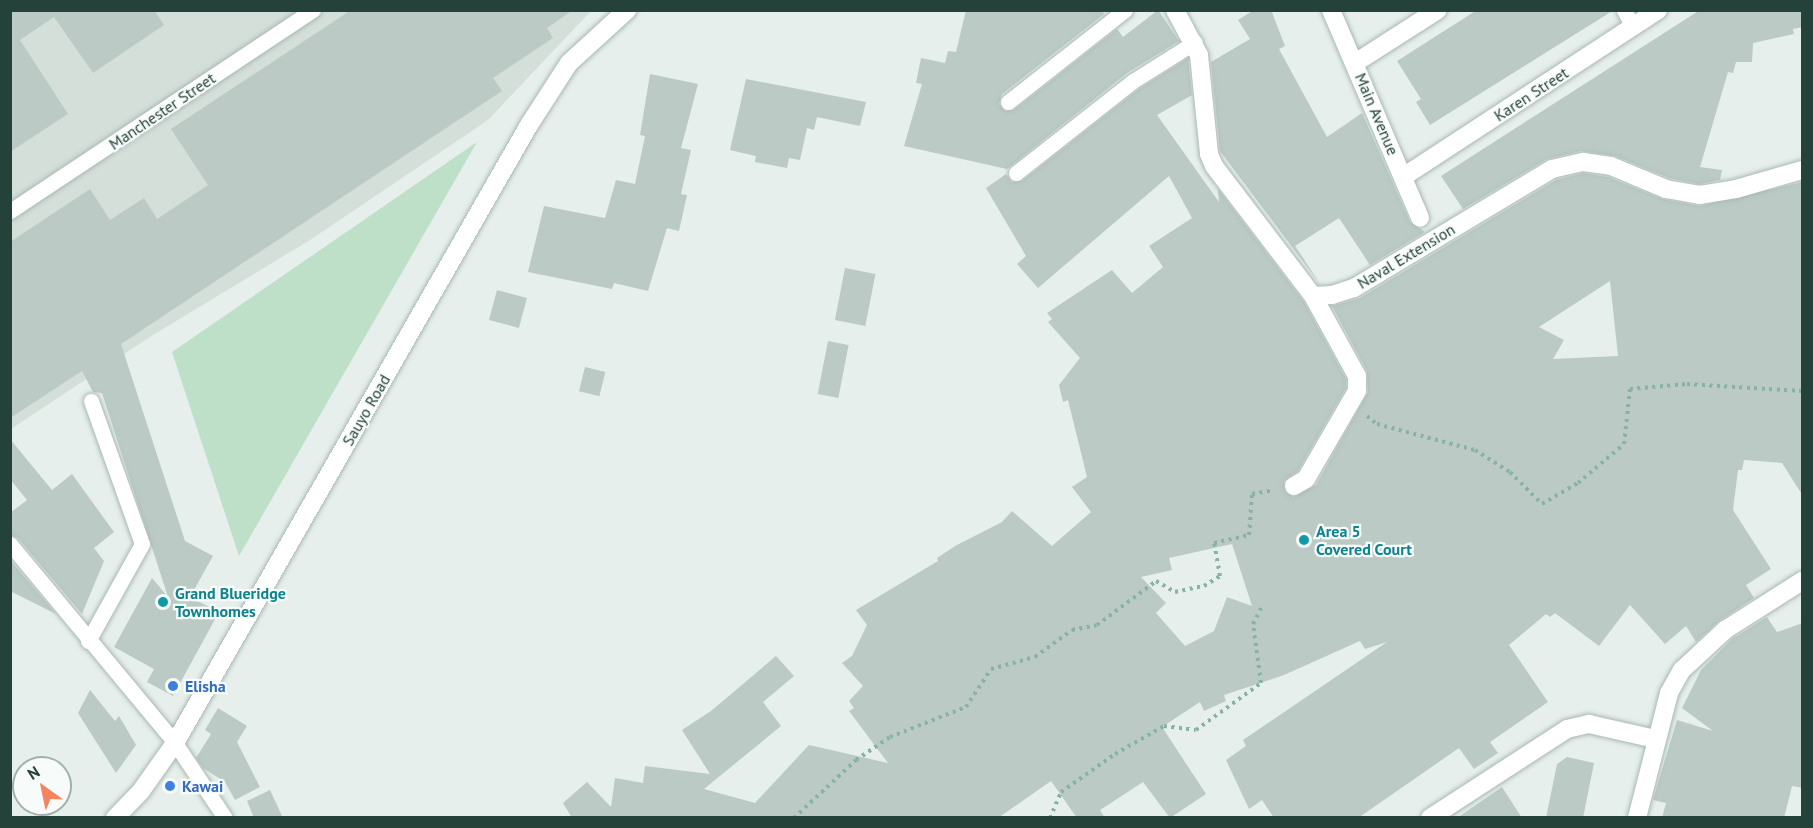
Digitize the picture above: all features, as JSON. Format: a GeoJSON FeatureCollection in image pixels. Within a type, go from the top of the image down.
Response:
{"type":"FeatureCollection","features":[{"type":"Feature","properties":{"kind":"street","name":"Sauyo Road"},"geometry":{"type":"LineString","coordinates":[[114,818],[141,791],[175,743],[529,125],[569,63],[627,10]]}},
{"type":"Feature","properties":{"kind":"street"},"geometry":{"type":"LineString","coordinates":[[1175,10],[1195,42],[1214,166],[1313,296],[1357,376],[1352,404],[1306,478],[1294,486]]}},
{"type":"Feature","properties":{"kind":"street","name":"Main Avenue"},"geometry":{"type":"LineString","coordinates":[[1331,10],[1420,218]]}},
{"type":"Feature","properties":{"kind":"street"},"geometry":{"type":"LineString","coordinates":[[1355,63],[1438,10]]}},
{"type":"Feature","properties":{"kind":"street","name":"Karen Street"},"geometry":{"type":"LineString","coordinates":[[1403,177],[1658,10]]}},
{"type":"Feature","properties":{"kind":"street","name":"Naval Extension"},"geometry":{"type":"LineString","coordinates":[[1313,296],[1332,295],[1354,288],[1511,190],[1552,169],[1583,162],[1611,166],[1666,189],[1699,195],[1736,189],[1803,170]]}},
{"type":"Feature","properties":{"kind":"street"},"geometry":{"type":"LineString","coordinates":[[1637,818],[1655,740],[1669,693],[1701,650],[1803,581]]}},
{"type":"Feature","properties":{"kind":"street"},"geometry":{"type":"LineString","coordinates":[[1430,818],[1568,729],[1598,725],[1655,740]]}},
{"type":"Feature","properties":{"kind":"lane","name":"Manchester Street"},"geometry":{"type":"LineString","coordinates":[[10,212],[313,10]]}},
{"type":"Feature","properties":{"kind":"lane"},"geometry":{"type":"LineString","coordinates":[[1008,102],[1125,10]]}},
{"type":"Feature","properties":{"kind":"lane"},"geometry":{"type":"LineString","coordinates":[[1624,10],[1633,27]]}},
{"type":"Feature","properties":{"kind":"lane"},"geometry":{"type":"LineString","coordinates":[[1016,173],[1133,81],[1195,42]]}},
{"type":"Feature","properties":{"kind":"lane"},"geometry":{"type":"LineString","coordinates":[[88,641],[142,544],[91,401]]}},
{"type":"Feature","properties":{"kind":"lane"},"geometry":{"type":"LineString","coordinates":[[10,544],[88,641],[175,743],[225,818]]}},
{"type":"Feature","properties":{"kind":"path"},"geometry":{"type":"LineString","coordinates":[[1352,404],[1377,424],[1475,450],[1510,472],[1542,504],[1578,483],[1624,444],[1630,389],[1687,384],[1803,391]]}},
{"type":"Feature","properties":{"kind":"path"},"geometry":{"type":"LineString","coordinates":[[794,818],[856,760],[890,737],[966,707],[991,669],[1035,657],[1072,630],[1097,626],[1156,581],[1175,592],[1212,581],[1220,576],[1214,543],[1249,535],[1252,494],[1294,486]]}},
{"type":"Feature","properties":{"kind":"path"},"geometry":{"type":"LineString","coordinates":[[1050,818],[1061,792],[1115,754],[1164,726],[1196,730],[1262,683],[1253,624],[1261,608]]}},
{"type":"Feature","properties":{"kind":"shaded area"},"geometry":{"type":"Polygon","coordinates":[[[11,11],[591,11],[488,120],[310,240],[153,335],[11,429],[11,11]]]}},
{"type":"Feature","properties":{"kind":"green space"},"geometry":{"type":"Polygon","coordinates":[[[477,142],[239,556],[172,352],[477,142]]]}},
{"type":"Feature","properties":{"kind":"building"},"geometry":{"type":"Polygon","coordinates":[[[10,10],[154,10],[164,25],[93,73],[54,17],[20,40],[68,114],[10,152],[10,10]]]}},
{"type":"Feature","properties":{"kind":"building"},"geometry":{"type":"Polygon","coordinates":[[[351,10],[573,10],[547,28],[553,38],[493,78],[502,91],[121,344],[185,541],[213,556],[190,597],[219,612],[173,696],[147,682],[154,669],[114,647],[152,578],[168,597],[102,393],[93,392],[82,371],[10,418],[10,242],[90,189],[110,220],[144,198],[157,219],[208,185],[171,129],[351,10]]]}},
{"type":"Feature","properties":{"kind":"building"},"geometry":{"type":"Polygon","coordinates":[[[966,10],[1102,10],[1104,14],[1002,94],[999,104],[1005,111],[1014,110],[1117,29],[1123,37],[1158,10],[1179,41],[1127,73],[1007,169],[904,146],[922,84],[916,83],[921,58],[945,63],[948,51],[956,52],[966,10]]]}},
{"type":"Feature","properties":{"kind":"building"},"geometry":{"type":"Polygon","coordinates":[[[1254,10],[1271,10],[1285,46],[1279,49],[1327,137],[1362,113],[1410,222],[1425,232],[1370,265],[1339,218],[1295,246],[1320,284],[1220,151],[1211,62],[1250,39],[1238,20],[1254,10]]]}},
{"type":"Feature","properties":{"kind":"building"},"geometry":{"type":"Polygon","coordinates":[[[1477,10],[1614,10],[1430,125],[1416,102],[1421,99],[1397,61],[1477,10]]]}},
{"type":"Feature","properties":{"kind":"building"},"geometry":{"type":"Polygon","coordinates":[[[1700,10],[1803,10],[1803,27],[1793,29],[1794,34],[1753,43],[1752,62],[1736,62],[1733,73],[1728,72],[1700,167],[1722,170],[1720,180],[1699,184],[1669,178],[1615,156],[1581,151],[1547,159],[1463,209],[1441,176],[1700,10]]]}},
{"type":"Feature","properties":{"kind":"building"},"geometry":{"type":"Polygon","coordinates":[[[1188,58],[1192,95],[1157,115],[1219,202],[1218,189],[1304,302],[1346,379],[1346,388],[1298,471],[1284,481],[1285,492],[1293,497],[1316,485],[1368,392],[1367,371],[1332,306],[1360,298],[1556,180],[1583,173],[1608,177],[1662,199],[1700,206],[1803,182],[1803,496],[1782,463],[1744,460],[1742,470],[1738,470],[1733,510],[1771,569],[1746,585],[1754,598],[1719,621],[1696,642],[1686,626],[1665,644],[1630,605],[1599,646],[1555,613],[1550,617],[1546,614],[1509,645],[1548,702],[1490,742],[1498,753],[1474,769],[1459,748],[1358,818],[1274,818],[1262,800],[1249,809],[1226,760],[1246,746],[1243,740],[1387,642],[1365,649],[1360,641],[1284,675],[1224,695],[1226,701],[1204,711],[1200,702],[1162,727],[1206,794],[1170,818],[1143,782],[1100,810],[1105,818],[1077,818],[1051,781],[998,818],[572,818],[563,803],[587,782],[611,807],[615,778],[643,783],[645,766],[710,774],[682,730],[711,711],[776,656],[794,676],[763,702],[781,726],[704,789],[755,803],[809,745],[888,763],[849,711],[854,708],[849,701],[863,686],[842,663],[852,656],[867,625],[856,610],[938,561],[937,558],[955,546],[1002,522],[1012,511],[1052,546],[1091,512],[1072,487],[1087,477],[1068,400],[1063,402],[1059,385],[1080,358],[1048,322],[1052,319],[1047,313],[1112,270],[1132,293],[1163,267],[1149,246],[1192,218],[1169,176],[1038,288],[1017,264],[1026,256],[986,188],[1006,174],[1012,182],[1022,181],[1139,89],[1188,58]],[[1610,281],[1539,327],[1564,340],[1553,359],[1618,356],[1610,281]],[[1232,544],[1169,558],[1172,570],[1141,577],[1166,603],[1156,613],[1185,646],[1214,631],[1227,597],[1252,606],[1232,544]]]}},
{"type":"Feature","properties":{"kind":"building"},"geometry":{"type":"Polygon","coordinates":[[[650,74],[698,84],[681,148],[691,150],[681,194],[687,195],[679,231],[667,228],[648,291],[614,283],[612,289],[528,272],[544,206],[605,218],[616,180],[635,184],[645,136],[640,135],[650,74]]]}},
{"type":"Feature","properties":{"kind":"building"},"geometry":{"type":"Polygon","coordinates":[[[746,79],[866,102],[860,126],[817,117],[814,130],[807,128],[800,160],[789,158],[787,168],[755,162],[756,156],[730,150],[746,79]]]}},
{"type":"Feature","properties":{"kind":"building"},"geometry":{"type":"Polygon","coordinates":[[[845,268],[875,274],[865,326],[835,320],[845,268]]]}},
{"type":"Feature","properties":{"kind":"building"},"geometry":{"type":"Polygon","coordinates":[[[497,290],[527,298],[519,328],[489,320],[497,290]]]}},
{"type":"Feature","properties":{"kind":"building"},"geometry":{"type":"Polygon","coordinates":[[[828,341],[849,345],[838,398],[818,394],[828,341]]]}},
{"type":"Feature","properties":{"kind":"building"},"geometry":{"type":"Polygon","coordinates":[[[585,367],[605,372],[599,396],[579,391],[585,367]]]}},
{"type":"Feature","properties":{"kind":"building"},"geometry":{"type":"Polygon","coordinates":[[[10,439],[52,490],[72,474],[114,532],[94,548],[104,561],[82,614],[18,538],[10,535],[10,513],[27,500],[10,479],[10,439]]]}},
{"type":"Feature","properties":{"kind":"building"},"geometry":{"type":"Polygon","coordinates":[[[10,560],[56,614],[10,591],[10,560]]]}},
{"type":"Feature","properties":{"kind":"building"},"geometry":{"type":"Polygon","coordinates":[[[1767,617],[1777,632],[1803,623],[1803,788],[1792,786],[1784,818],[1662,818],[1666,803],[1653,800],[1677,720],[1713,731],[1682,708],[1701,670],[1732,639],[1767,617]]]}},
{"type":"Feature","properties":{"kind":"building"},"geometry":{"type":"Polygon","coordinates":[[[90,690],[115,721],[119,716],[136,745],[116,773],[78,713],[90,690]]]}},
{"type":"Feature","properties":{"kind":"building"},"geometry":{"type":"Polygon","coordinates":[[[218,708],[247,726],[237,742],[260,787],[235,800],[225,782],[203,768],[196,758],[211,734],[205,730],[218,708]]]}},
{"type":"Feature","properties":{"kind":"building"},"geometry":{"type":"Polygon","coordinates":[[[1567,757],[1594,763],[1583,818],[1546,818],[1557,764],[1567,757]]]}},
{"type":"Feature","properties":{"kind":"building"},"geometry":{"type":"Polygon","coordinates":[[[1502,787],[1522,818],[1457,818],[1502,787]]]}},
{"type":"Feature","properties":{"kind":"building"},"geometry":{"type":"Polygon","coordinates":[[[270,790],[283,818],[254,818],[247,801],[270,790]]]}},
{"type":"Feature","properties":{"kind":"place","name":"Area 5 Covered Court"},"geometry":{"type":"Point","coordinates":[1304,540]}},
{"type":"Feature","properties":{"kind":"place","name":"Grand Blueridge Townhomes"},"geometry":{"type":"Point","coordinates":[163,602]}},
{"type":"Feature","properties":{"kind":"place","name":"Elisha"},"geometry":{"type":"Point","coordinates":[173,686]}},
{"type":"Feature","properties":{"kind":"place","name":"Kawai"},"geometry":{"type":"Point","coordinates":[170,786]}}]}
